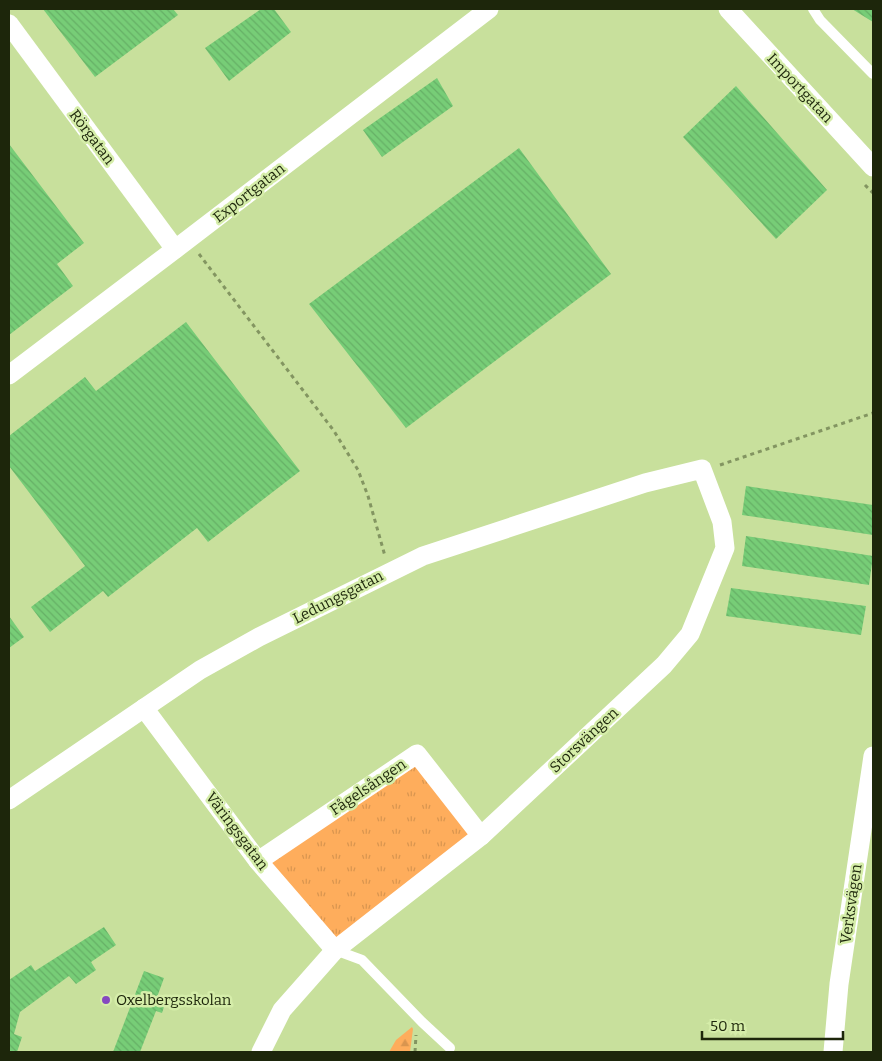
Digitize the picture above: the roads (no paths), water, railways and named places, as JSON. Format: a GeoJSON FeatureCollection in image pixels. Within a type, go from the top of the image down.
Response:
{"type":"FeatureCollection","features":[{"type":"Feature","properties":{"kind":"street","name":"Exportgatan"},"geometry":{"type":"LineString","coordinates":[[9,375],[489,9]]}},
{"type":"Feature","properties":{"kind":"street","name":"Importgatan"},"geometry":{"type":"LineString","coordinates":[[728,9],[873,167]]}},
{"type":"Feature","properties":{"kind":"street","name":"Rörgatan"},"geometry":{"type":"LineString","coordinates":[[9,24],[182,244]]}},
{"type":"Feature","properties":{"kind":"street","name":"Ledungsgatan"},"geometry":{"type":"LineString","coordinates":[[9,800],[200,670],[258,637],[389,571],[423,556],[645,483],[702,469]]}},
{"type":"Feature","properties":{"kind":"street","name":"Storsvängen"},"geometry":{"type":"LineString","coordinates":[[261,1052],[282,1010],[335,950],[481,836],[664,665],[690,634],[725,548],[722,522],[702,469]]}},
{"type":"Feature","properties":{"kind":"street","name":"Väringsgatan"},"geometry":{"type":"LineString","coordinates":[[144,708],[258,861],[335,950]]}},
{"type":"Feature","properties":{"kind":"street","name":"Fågelsången"},"geometry":{"type":"LineString","coordinates":[[258,861],[417,754],[481,836]]}},
{"type":"Feature","properties":{"kind":"street","name":"Verksvägen"},"geometry":{"type":"LineString","coordinates":[[833,1052],[839,984],[873,756]]}},
{"type":"Feature","properties":{"kind":"lane"},"geometry":{"type":"LineString","coordinates":[[813,9],[820,20],[873,74]]}},
{"type":"Feature","properties":{"kind":"lane"},"geometry":{"type":"LineString","coordinates":[[335,950],[362,960],[450,1048]]}},
{"type":"Feature","properties":{"kind":"place","name":"Oxelbergsskolan"},"geometry":{"type":"Point","coordinates":[106,1000]}}]}
